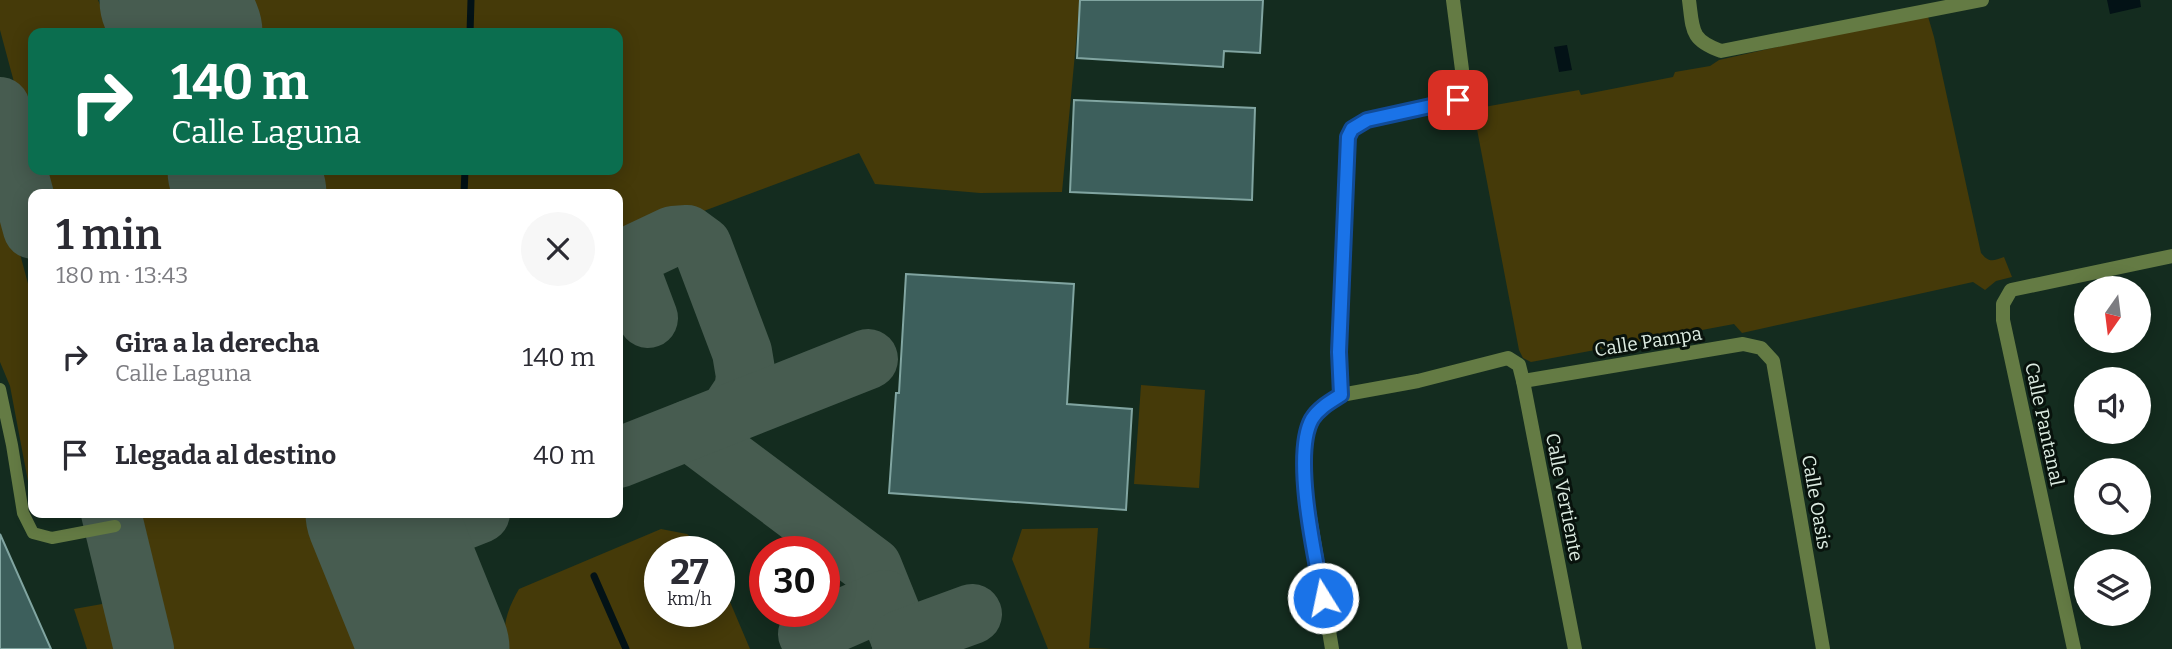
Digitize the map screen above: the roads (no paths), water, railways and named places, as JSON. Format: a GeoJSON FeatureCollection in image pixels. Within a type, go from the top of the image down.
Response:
{"type":"FeatureCollection","features":[{"type":"Feature","properties":{"kind":"street"},"geometry":{"type":"LineString","coordinates":[[1332,649],[1309,521],[1305,439],[1311,420],[1322,407],[1341,395],[1339,352],[1348,137],[1352,129],[1367,120],[1458,100],[1465,93],[1452,0]]}},
{"type":"Feature","properties":{"kind":"street"},"geometry":{"type":"LineString","coordinates":[[1689,0],[1694,32],[1704,45],[1721,51],[1982,0]]}},
{"type":"Feature","properties":{"kind":"street","name":"Calle Pantanal"},"geometry":{"type":"LineString","coordinates":[[2074,649],[2003,320],[2003,304],[2011,290],[2172,256]]}},
{"type":"Feature","properties":{"kind":"street","name":"Calle Pampa"},"geometry":{"type":"LineString","coordinates":[[1523,381],[1742,344],[1761,348],[1773,361]]}},
{"type":"Feature","properties":{"kind":"street","name":"Calle Vertiente"},"geometry":{"type":"LineString","coordinates":[[1341,395],[1418,381],[1508,358],[1519,365],[1575,649]]}},
{"type":"Feature","properties":{"kind":"street","name":"Calle Oasis"},"geometry":{"type":"LineString","coordinates":[[1773,361],[1823,649]]}},
{"type":"Feature","properties":{"kind":"lane"},"geometry":{"type":"LineString","coordinates":[[0,389],[23,513],[33,533],[52,538],[115,526]]}},
{"type":"Feature","properties":{"kind":"waterway"},"geometry":{"type":"LineString","coordinates":[[470,28],[471,0]]}},
{"type":"Feature","properties":{"kind":"waterway"},"geometry":{"type":"LineString","coordinates":[[464,189],[465,175]]}},
{"type":"Feature","properties":{"kind":"waterway"},"geometry":{"type":"LineString","coordinates":[[594,576],[626,649]]}}]}
